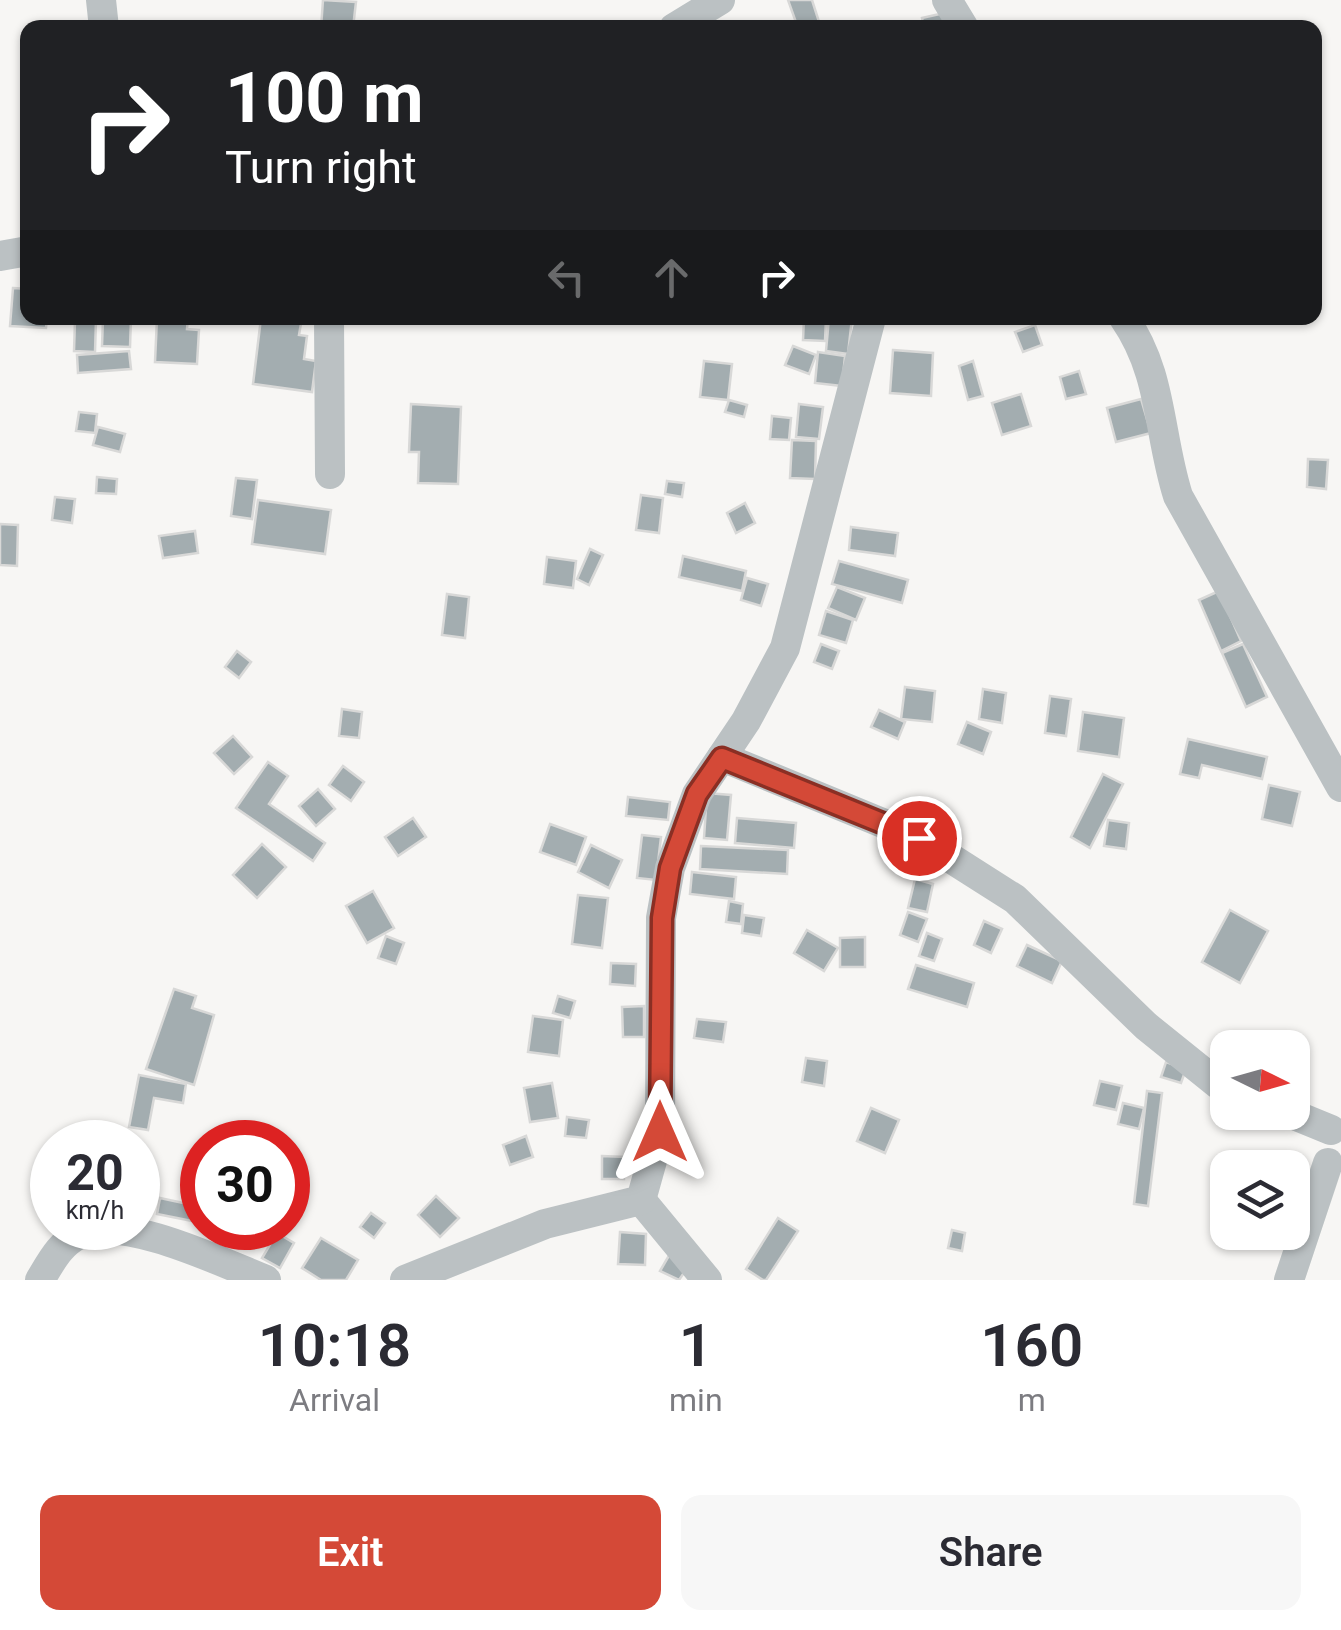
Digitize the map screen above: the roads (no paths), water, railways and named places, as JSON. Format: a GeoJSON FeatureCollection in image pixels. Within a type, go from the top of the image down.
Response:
{"type":"FeatureCollection","features":[{"type":"Feature","properties":{"kind":"street"},"geometry":{"type":"LineString","coordinates":[[687,20],[720,0]]}},
{"type":"Feature","properties":{"kind":"street"},"geometry":{"type":"LineString","coordinates":[[329,325],[330,474]]}},
{"type":"Feature","properties":{"kind":"street"},"geometry":{"type":"LineString","coordinates":[[641,1200],[660,1132],[662,918],[670,868],[697,794],[746,721],[785,648],[868,325]]}},
{"type":"Feature","properties":{"kind":"street"},"geometry":{"type":"LineString","coordinates":[[1129,325],[1152,370],[1167,461],[1178,496],[1341,787]]}},
{"type":"Feature","properties":{"kind":"street"},"geometry":{"type":"LineString","coordinates":[[722,758],[919,838],[1015,898],[1146,1026],[1210,1078]]}},
{"type":"Feature","properties":{"kind":"street"},"geometry":{"type":"LineString","coordinates":[[1310,1121],[1331,1130]]}},
{"type":"Feature","properties":{"kind":"street"},"geometry":{"type":"LineString","coordinates":[[1289,1280],[1328,1163]]}},
{"type":"Feature","properties":{"kind":"street"},"geometry":{"type":"LineString","coordinates":[[406,1280],[545,1224],[641,1200]]}},
{"type":"Feature","properties":{"kind":"street"},"geometry":{"type":"LineString","coordinates":[[641,1200],[706,1280]]}},
{"type":"Feature","properties":{"kind":"street"},"geometry":{"type":"LineString","coordinates":[[40,1280],[59,1249],[82,1232],[122,1229],[169,1242],[266,1280]]}}]}
